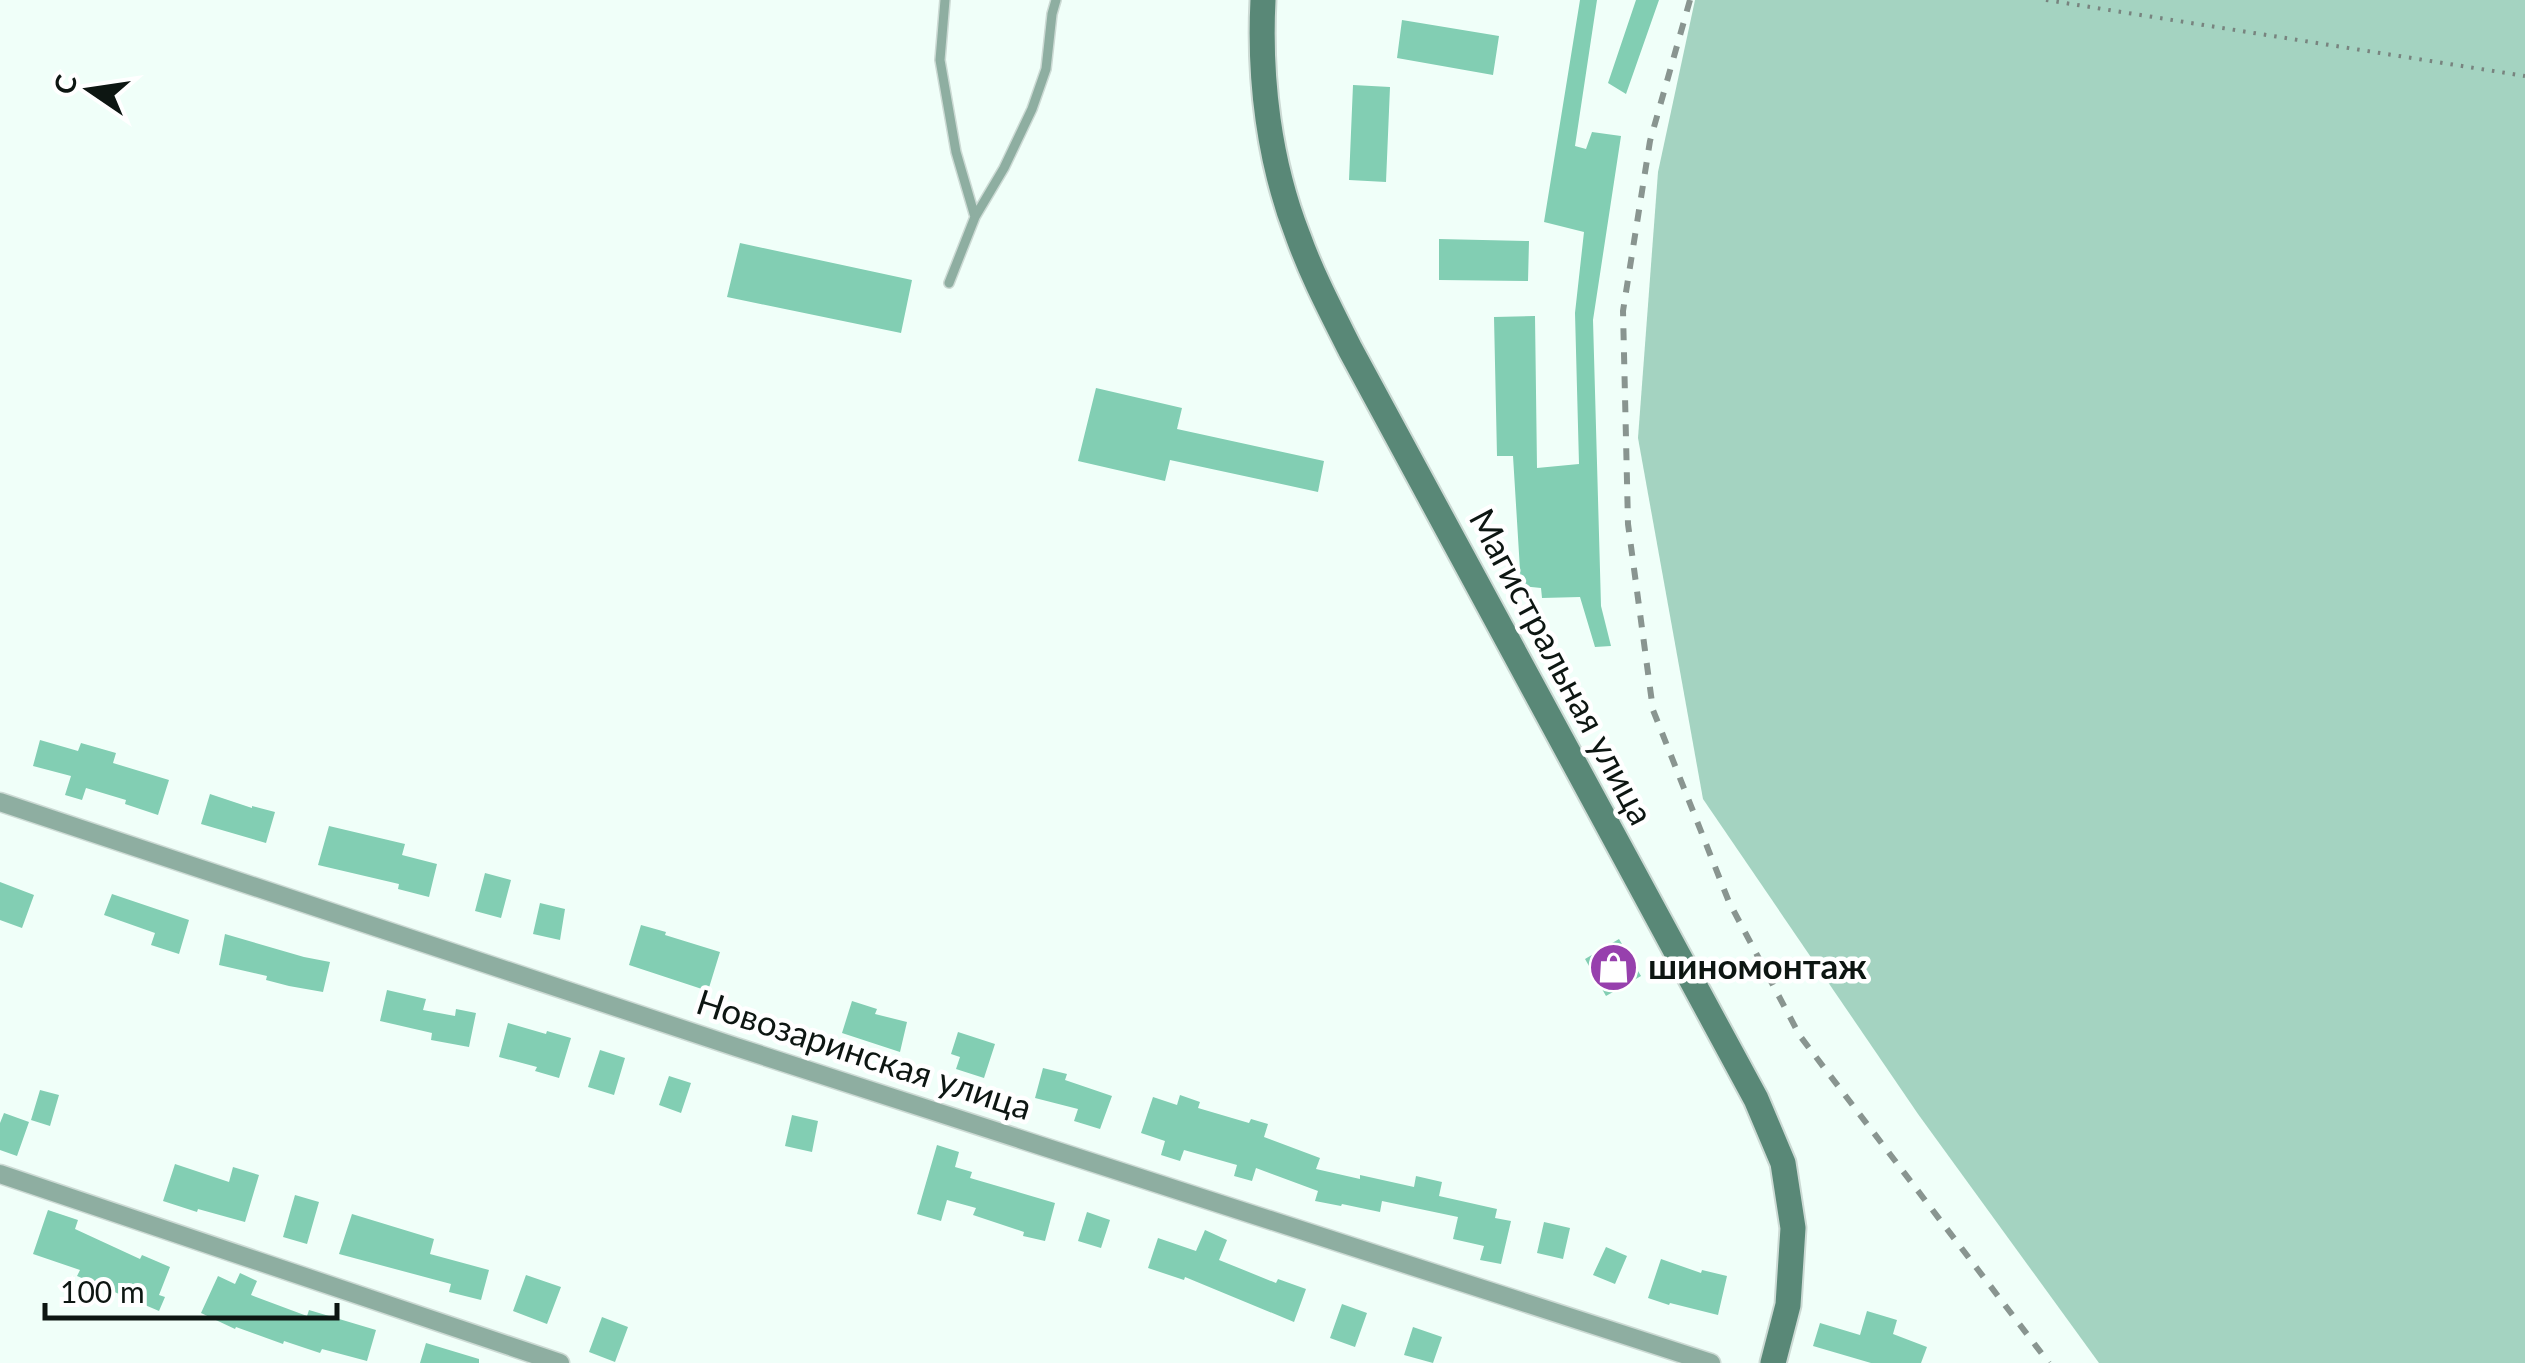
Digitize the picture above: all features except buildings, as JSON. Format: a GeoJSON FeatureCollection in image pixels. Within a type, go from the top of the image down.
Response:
{"type":"FeatureCollection","features":[{"type":"Feature","properties":{"kind":"main road","name":"Магистральная улица"},"geometry":{"type":"LineString","coordinates":[[1264,0],[1263,70],[1269,130],[1296,232],[1316,280],[1756,1100],[1783,1163],[1793,1228],[1788,1305],[1773,1363]]}},
{"type":"Feature","properties":{"kind":"street","name":"Новозаринская улица"},"geometry":{"type":"LineString","coordinates":[[0,802],[736,1048],[1711,1363]]}},
{"type":"Feature","properties":{"kind":"street"},"geometry":{"type":"LineString","coordinates":[[0,1174],[560,1363]]}},
{"type":"Feature","properties":{"kind":"lane"},"geometry":{"type":"LineString","coordinates":[[945,0],[940,60],[956,152],[975,217]]}},
{"type":"Feature","properties":{"kind":"lane"},"geometry":{"type":"LineString","coordinates":[[949,283],[975,217],[1032,109],[1046,69],[1056,0]]}},
{"type":"Feature","properties":{"kind":"path"},"geometry":{"type":"LineString","coordinates":[[2046,0],[2525,76]]}},
{"type":"Feature","properties":{"kind":"green space"},"geometry":{"type":"Polygon","coordinates":[[[1695,0],[2525,0],[2525,1363],[2099,1363],[1918,1114],[1703,799],[1638,438],[1658,172],[1695,0]]]}},
{"type":"Feature","properties":{"kind":"railway"},"geometry":{"type":"LineString","coordinates":[[1690,0],[1650,141],[1623,311],[1628,524],[1653,710],[1729,902],[1800,1036],[2049,1363]]}},
{"type":"Feature","properties":{"kind":"place","name":"шиномонтаж"},"geometry":{"type":"Point","coordinates":[1613,967]}}]}
